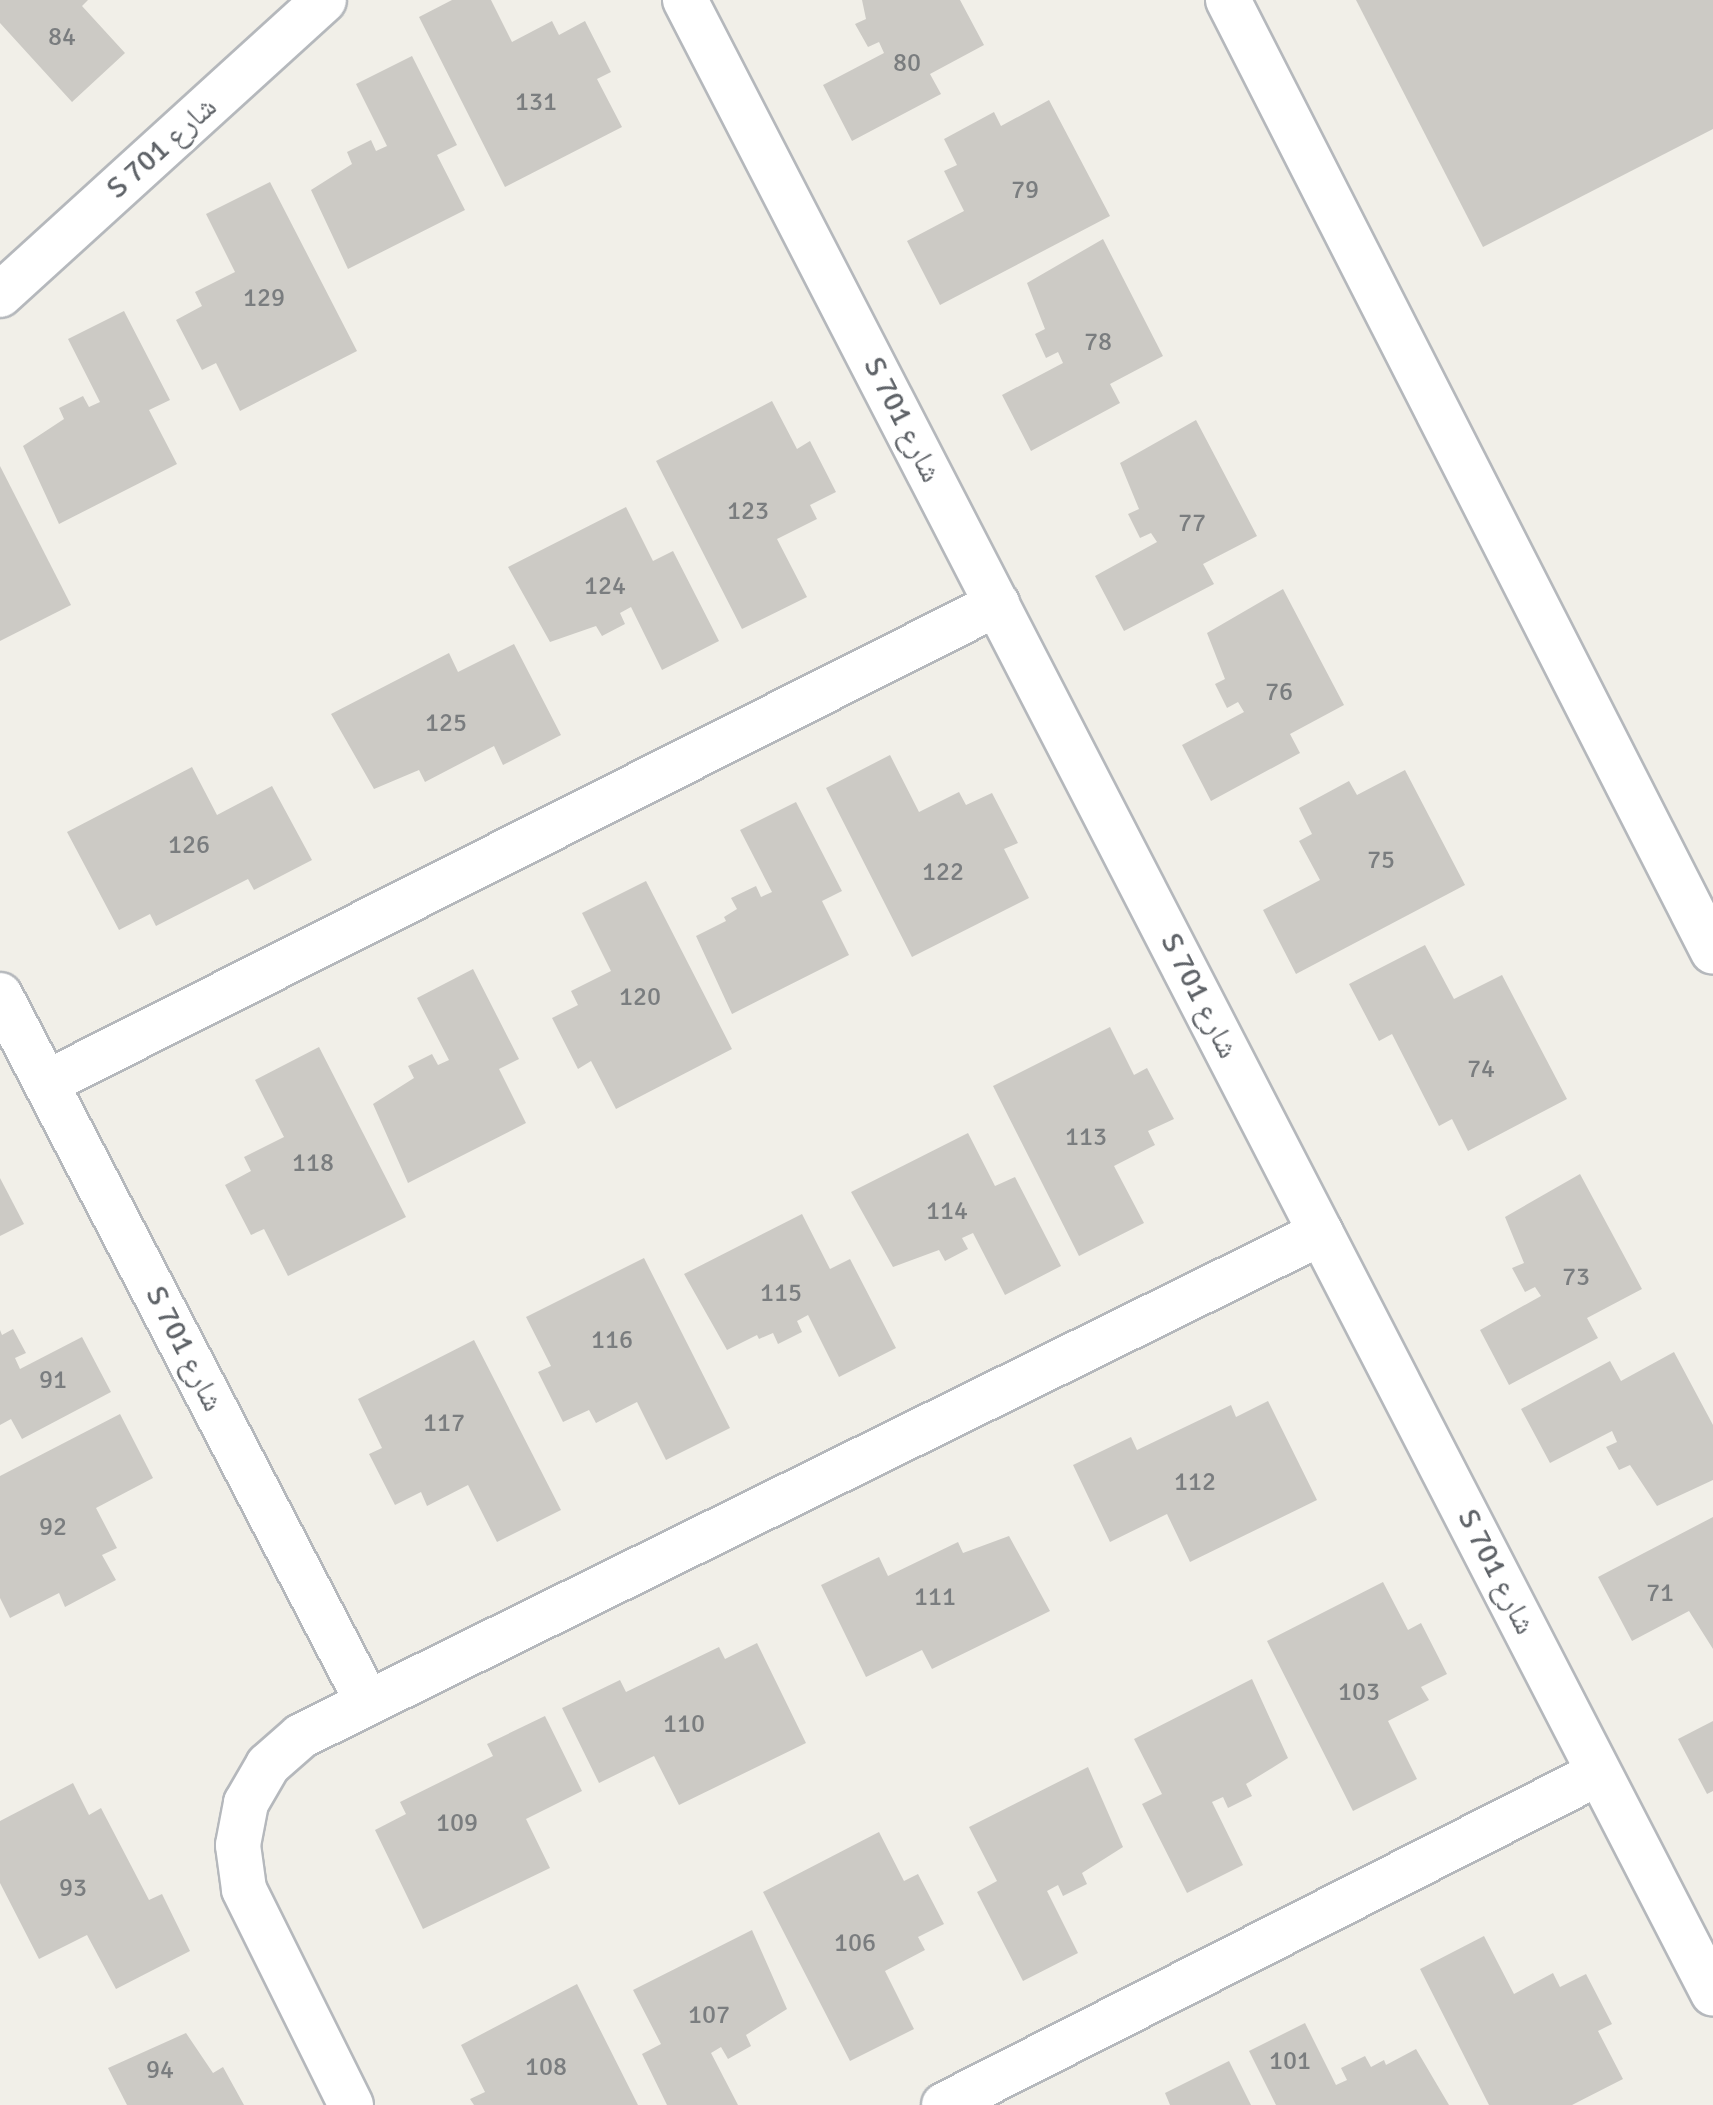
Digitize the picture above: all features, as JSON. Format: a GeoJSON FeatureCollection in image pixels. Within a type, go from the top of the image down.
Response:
{"type":"FeatureCollection","features":[{"type":"Feature","properties":{"kind":"street","name":"S 701 شارع"},"geometry":{"type":"LineString","coordinates":[[0,295],[324,0]]}},
{"type":"Feature","properties":{"kind":"street","name":"S 701 شارع"},"geometry":{"type":"LineString","coordinates":[[685,0],[1713,1993]]}},
{"type":"Feature","properties":{"kind":"street"},"geometry":{"type":"LineString","coordinates":[[1228,0],[1713,952]]}},
{"type":"Feature","properties":{"kind":"street"},"geometry":{"type":"LineString","coordinates":[[46,1083],[997,604]]}},
{"type":"Feature","properties":{"kind":"street","name":"S 701 شارع"},"geometry":{"type":"LineString","coordinates":[[0,995],[368,1703]]}},
{"type":"Feature","properties":{"kind":"street"},"geometry":{"type":"LineString","coordinates":[[351,2105],[244,1889],[238,1845],[246,1803],[268,1765],[301,1736],[1321,1233]]}},
{"type":"Feature","properties":{"kind":"street"},"geometry":{"type":"LineString","coordinates":[[944,2105],[1599,1773]]}},
{"type":"Feature","properties":{"kind":"building"},"geometry":{"type":"Polygon","coordinates":[[[0,0],[88,0],[82,6],[125,53],[72,102],[0,23],[0,0]]]}},
{"type":"Feature","properties":{"kind":"building"},"geometry":{"type":"Polygon","coordinates":[[[452,0],[491,0],[512,42],[552,21],[559,35],[585,21],[611,72],[597,79],[622,127],[505,187],[419,17],[452,0]]]}},
{"type":"Feature","properties":{"kind":"building"},"geometry":{"type":"Polygon","coordinates":[[[862,0],[960,0],[984,45],[930,74],[941,94],[852,141],[823,85],[884,53],[879,42],[868,47],[855,24],[866,19],[862,0]]]}},
{"type":"Feature","properties":{"kind":"building"},"geometry":{"type":"Polygon","coordinates":[[[1356,0],[1713,0],[1713,129],[1483,247],[1356,0]]]}},
{"type":"Feature","properties":{"kind":"building"},"geometry":{"type":"Polygon","coordinates":[[[412,56],[457,145],[437,155],[465,210],[348,269],[311,190],[352,164],[347,152],[371,140],[376,151],[387,146],[356,84],[412,56]]]}},
{"type":"Feature","properties":{"kind":"building"},"geometry":{"type":"Polygon","coordinates":[[[1049,100],[1110,216],[940,305],[907,241],[964,211],[944,171],[957,165],[944,139],[994,112],[1001,126],[1049,100]]]}},
{"type":"Feature","properties":{"kind":"building"},"geometry":{"type":"Polygon","coordinates":[[[270,182],[357,351],[240,411],[216,363],[202,370],[176,320],[202,306],[195,292],[235,272],[206,214],[270,182]]]}},
{"type":"Feature","properties":{"kind":"building"},"geometry":{"type":"Polygon","coordinates":[[[1103,239],[1163,356],[1110,384],[1120,403],[1031,451],[1002,395],[1063,363],[1058,352],[1046,358],[1035,334],[1045,329],[1027,283],[1103,239]]]}},
{"type":"Feature","properties":{"kind":"building"},"geometry":{"type":"Polygon","coordinates":[[[124,311],[170,400],[149,410],[177,464],[59,524],[23,446],[64,419],[59,408],[83,396],[89,407],[100,402],[68,339],[124,311]]]}},
{"type":"Feature","properties":{"kind":"building"},"geometry":{"type":"Polygon","coordinates":[[[772,401],[797,449],[810,441],[836,492],[810,505],[817,519],[777,539],[807,597],[742,629],[656,461],[772,401]]]}},
{"type":"Feature","properties":{"kind":"building"},"geometry":{"type":"Polygon","coordinates":[[[1196,420],[1257,536],[1203,564],[1214,584],[1124,631],[1095,576],[1157,542],[1151,533],[1140,538],[1128,514],[1139,509],[1120,463],[1196,420]]]}},
{"type":"Feature","properties":{"kind":"building"},"geometry":{"type":"Polygon","coordinates":[[[0,466],[71,605],[0,641],[0,466]]]}},
{"type":"Feature","properties":{"kind":"building"},"geometry":{"type":"Polygon","coordinates":[[[626,507],[653,561],[673,551],[719,641],[662,670],[631,607],[620,613],[625,624],[602,636],[596,626],[550,642],[508,567],[626,507]]]}},
{"type":"Feature","properties":{"kind":"building"},"geometry":{"type":"Polygon","coordinates":[[[1283,589],[1344,705],[1290,734],[1300,753],[1211,801],[1182,745],[1244,712],[1238,702],[1227,708],[1215,684],[1225,679],[1207,633],[1283,589]]]}},
{"type":"Feature","properties":{"kind":"building"},"geometry":{"type":"Polygon","coordinates":[[[514,644],[561,735],[503,765],[494,746],[425,782],[419,770],[374,789],[331,714],[449,653],[458,672],[514,644]]]}},
{"type":"Feature","properties":{"kind":"building"},"geometry":{"type":"Polygon","coordinates":[[[890,755],[919,812],[959,792],[966,805],[992,793],[1018,843],[1004,849],[1029,898],[912,957],[826,788],[890,755]]]}},
{"type":"Feature","properties":{"kind":"building"},"geometry":{"type":"Polygon","coordinates":[[[192,767],[217,815],[272,786],[312,860],[254,890],[248,879],[156,926],[150,914],[119,930],[67,832],[192,767]]]}},
{"type":"Feature","properties":{"kind":"building"},"geometry":{"type":"Polygon","coordinates":[[[1405,770],[1465,885],[1296,974],[1263,910],[1320,880],[1299,841],[1312,834],[1299,808],[1349,781],[1357,795],[1405,770]]]}},
{"type":"Feature","properties":{"kind":"building"},"geometry":{"type":"Polygon","coordinates":[[[796,802],[842,891],[822,901],[849,955],[732,1014],[696,936],[726,921],[724,917],[737,909],[731,898],[756,886],[761,897],[772,892],[740,830],[796,802]]]}},
{"type":"Feature","properties":{"kind":"building"},"geometry":{"type":"Polygon","coordinates":[[[646,881],[732,1049],[616,1109],[591,1061],[578,1069],[552,1018],[578,1005],[571,991],[611,971],[582,913],[646,881]]]}},
{"type":"Feature","properties":{"kind":"building"},"geometry":{"type":"Polygon","coordinates":[[[1425,945],[1454,999],[1502,975],[1567,1099],[1468,1151],[1452,1119],[1439,1126],[1392,1034],[1379,1041],[1349,984],[1425,945]]]}},
{"type":"Feature","properties":{"kind":"building"},"geometry":{"type":"Polygon","coordinates":[[[473,969],[519,1059],[499,1069],[526,1123],[408,1183],[373,1104],[414,1078],[408,1066],[432,1054],[438,1065],[449,1060],[417,998],[473,969]]]}},
{"type":"Feature","properties":{"kind":"building"},"geometry":{"type":"Polygon","coordinates":[[[1110,1027],[1134,1075],[1147,1068],[1174,1119],[1148,1131],[1155,1145],[1114,1166],[1144,1223],[1079,1256],[993,1086],[1110,1027]]]}},
{"type":"Feature","properties":{"kind":"building"},"geometry":{"type":"Polygon","coordinates":[[[319,1047],[406,1217],[288,1276],[264,1229],[251,1235],[225,1185],[251,1171],[244,1157],[284,1137],[255,1080],[319,1047]]]}},
{"type":"Feature","properties":{"kind":"building"},"geometry":{"type":"Polygon","coordinates":[[[968,1133],[995,1186],[1015,1177],[1061,1266],[1005,1295],[973,1233],[962,1238],[968,1249],[945,1261],[939,1250],[893,1267],[851,1192],[968,1133]]]}},
{"type":"Feature","properties":{"kind":"building"},"geometry":{"type":"Polygon","coordinates":[[[1580,1174],[1642,1289],[1587,1318],[1598,1338],[1509,1385],[1480,1330],[1541,1296],[1535,1287],[1525,1292],[1512,1268],[1524,1263],[1505,1217],[1580,1174]]]}},
{"type":"Feature","properties":{"kind":"building"},"geometry":{"type":"Polygon","coordinates":[[[0,1178],[24,1224],[0,1236],[0,1178]]]}},
{"type":"Feature","properties":{"kind":"building"},"geometry":{"type":"Polygon","coordinates":[[[802,1214],[830,1269],[850,1259],[896,1348],[839,1377],[808,1315],[797,1321],[802,1332],[778,1344],[773,1333],[759,1339],[757,1335],[727,1350],[684,1274],[802,1214]]]}},
{"type":"Feature","properties":{"kind":"building"},"geometry":{"type":"Polygon","coordinates":[[[644,1258],[730,1428],[666,1460],[637,1402],[596,1423],[589,1410],[563,1422],[538,1372],[551,1366],[526,1317],[644,1258]]]}},
{"type":"Feature","properties":{"kind":"building"},"geometry":{"type":"Polygon","coordinates":[[[13,1329],[26,1353],[15,1358],[20,1369],[82,1337],[111,1392],[22,1439],[11,1419],[0,1425],[0,1330],[2,1335],[13,1329]]]}},
{"type":"Feature","properties":{"kind":"building"},"geometry":{"type":"Polygon","coordinates":[[[474,1340],[561,1510],[497,1542],[468,1485],[427,1506],[421,1492],[395,1505],[369,1454],[382,1448],[358,1399],[474,1340]]]}},
{"type":"Feature","properties":{"kind":"building"},"geometry":{"type":"Polygon","coordinates":[[[1674,1352],[1713,1425],[1713,1480],[1657,1506],[1630,1465],[1619,1470],[1606,1447],[1617,1442],[1612,1431],[1550,1463],[1521,1409],[1610,1361],[1621,1381],[1674,1352]]]}},
{"type":"Feature","properties":{"kind":"building"},"geometry":{"type":"Polygon","coordinates":[[[1268,1401],[1317,1500],[1190,1562],[1167,1514],[1110,1542],[1073,1465],[1131,1437],[1137,1450],[1231,1405],[1236,1417],[1268,1401]]]}},
{"type":"Feature","properties":{"kind":"building"},"geometry":{"type":"Polygon","coordinates":[[[120,1414],[153,1478],[96,1508],[117,1548],[102,1555],[116,1580],[65,1607],[59,1593],[10,1618],[0,1598],[0,1476],[120,1414]]]}},
{"type":"Feature","properties":{"kind":"building"},"geometry":{"type":"Polygon","coordinates":[[[1713,1517],[1713,1649],[1689,1611],[1632,1641],[1598,1577],[1713,1517]]]}},
{"type":"Feature","properties":{"kind":"building"},"geometry":{"type":"Polygon","coordinates":[[[1009,1536],[1050,1611],[932,1669],[922,1650],[866,1677],[821,1585],[879,1557],[888,1576],[958,1542],[963,1553],[1009,1536]]]}},
{"type":"Feature","properties":{"kind":"building"},"geometry":{"type":"Polygon","coordinates":[[[1383,1582],[1408,1630],[1421,1623],[1447,1674],[1421,1687],[1429,1700],[1388,1721],[1417,1779],[1353,1811],[1267,1641],[1383,1582]]]}},
{"type":"Feature","properties":{"kind":"building"},"geometry":{"type":"Polygon","coordinates":[[[757,1643],[806,1743],[679,1805],[654,1756],[599,1783],[562,1708],[620,1680],[626,1692],[719,1647],[725,1659],[757,1643]]]}},
{"type":"Feature","properties":{"kind":"building"},"geometry":{"type":"Polygon","coordinates":[[[1252,1679],[1288,1758],[1246,1784],[1252,1796],[1228,1808],[1223,1797],[1212,1802],[1243,1865],[1187,1893],[1142,1804],[1162,1794],[1134,1739],[1252,1679]]]}},
{"type":"Feature","properties":{"kind":"building"},"geometry":{"type":"Polygon","coordinates":[[[545,1716],[582,1791],[526,1819],[550,1868],[423,1929],[375,1830],[406,1814],[400,1802],[493,1756],[487,1744],[545,1716]]]}},
{"type":"Feature","properties":{"kind":"building"},"geometry":{"type":"Polygon","coordinates":[[[1713,1721],[1713,1791],[1707,1794],[1678,1739],[1713,1721]]]}},
{"type":"Feature","properties":{"kind":"building"},"geometry":{"type":"Polygon","coordinates":[[[1088,1767],[1123,1847],[1082,1873],[1087,1884],[1063,1896],[1058,1885],[1047,1891],[1078,1953],[1023,1981],[977,1892],[997,1881],[969,1827],[1088,1767]]]}},
{"type":"Feature","properties":{"kind":"building"},"geometry":{"type":"Polygon","coordinates":[[[73,1783],[89,1815],[101,1808],[149,1900],[162,1894],[190,1951],[116,1989],[87,1935],[39,1959],[0,1883],[0,1821],[73,1783]]]}},
{"type":"Feature","properties":{"kind":"building"},"geometry":{"type":"Polygon","coordinates":[[[879,1832],[904,1881],[918,1874],[944,1924],[918,1937],[925,1950],[885,1971],[914,2029],[850,2061],[763,1892],[879,1832]]]}},
{"type":"Feature","properties":{"kind":"building"},"geometry":{"type":"Polygon","coordinates":[[[752,1930],[787,2009],[746,2035],[751,2046],[728,2059],[721,2047],[711,2053],[738,2105],[667,2105],[642,2054],[661,2044],[633,1990],[752,1930]]]}},
{"type":"Feature","properties":{"kind":"building"},"geometry":{"type":"Polygon","coordinates":[[[1484,1936],[1514,1994],[1553,1973],[1560,1987],[1586,1974],[1612,2024],[1598,2031],[1623,2079],[1572,2105],[1489,2105],[1420,1969],[1484,1936]]]}},
{"type":"Feature","properties":{"kind":"building"},"geometry":{"type":"Polygon","coordinates":[[[577,1984],[638,2105],[474,2105],[470,2099],[485,2092],[461,2045],[577,1984]]]}},
{"type":"Feature","properties":{"kind":"building"},"geometry":{"type":"Polygon","coordinates":[[[1305,2023],[1336,2085],[1347,2080],[1341,2068],[1365,2056],[1371,2067],[1384,2060],[1386,2065],[1416,2049],[1449,2105],[1276,2105],[1249,2051],[1305,2023]]]}},
{"type":"Feature","properties":{"kind":"building"},"geometry":{"type":"Polygon","coordinates":[[[186,2033],[213,2073],[223,2067],[244,2105],[127,2105],[108,2068],[186,2033]]]}},
{"type":"Feature","properties":{"kind":"building"},"geometry":{"type":"Polygon","coordinates":[[[1229,2061],[1251,2105],[1170,2105],[1165,2093],[1229,2061]]]}}]}
